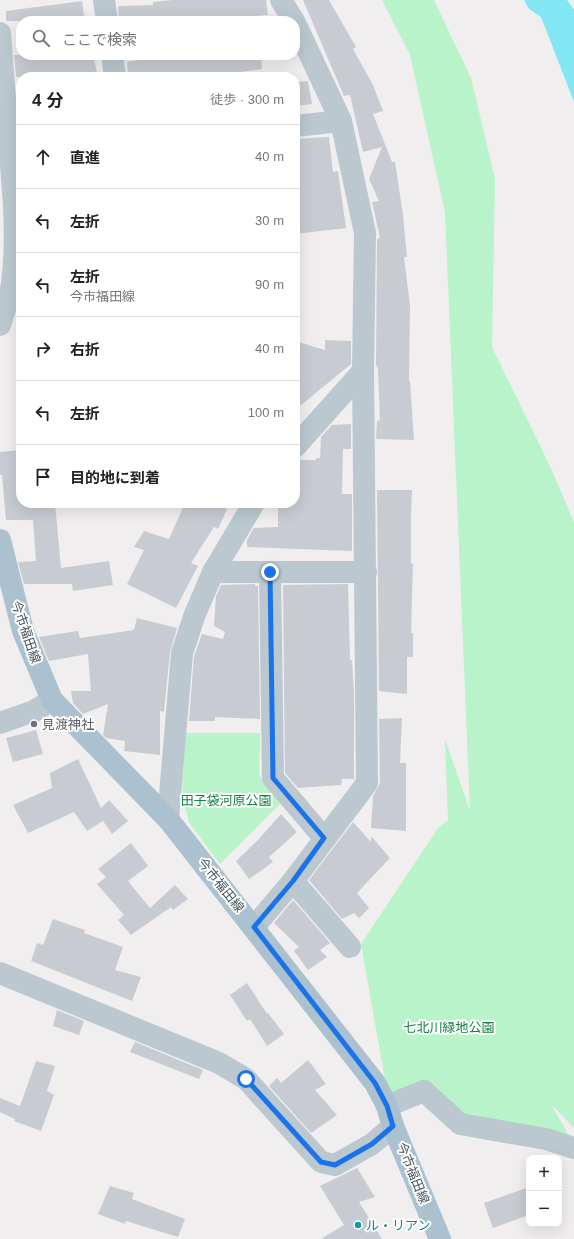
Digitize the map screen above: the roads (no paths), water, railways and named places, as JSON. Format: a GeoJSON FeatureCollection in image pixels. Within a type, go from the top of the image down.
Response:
{"type":"FeatureCollection","features":[{"type":"Feature","properties":{"kind":"main road","name":"今市福田線"},"geometry":{"type":"LineString","coordinates":[[0,540],[23,631],[52,700],[168,819],[375,1083],[440,1239]]}},
{"type":"Feature","properties":{"kind":"street"},"geometry":{"type":"LineString","coordinates":[[104,0],[106,16]]}},
{"type":"Feature","properties":{"kind":"street"},"geometry":{"type":"LineString","coordinates":[[281,0],[290,16]]}},
{"type":"Feature","properties":{"kind":"street"},"geometry":{"type":"LineString","coordinates":[[0,33],[3,112],[16,161]]}},
{"type":"Feature","properties":{"kind":"street"},"geometry":{"type":"LineString","coordinates":[[254,927],[293,881],[324,838],[367,784],[364,371],[365,233],[341,121],[300,35]]}},
{"type":"Feature","properties":{"kind":"street"},"geometry":{"type":"LineString","coordinates":[[113,60],[114,72]]}},
{"type":"Feature","properties":{"kind":"street"},"geometry":{"type":"LineString","coordinates":[[300,125],[341,121]]}},
{"type":"Feature","properties":{"kind":"street"},"geometry":{"type":"LineString","coordinates":[[0,325],[16,262]]}},
{"type":"Feature","properties":{"kind":"street"},"geometry":{"type":"LineString","coordinates":[[300,441],[364,371]]}},
{"type":"Feature","properties":{"kind":"street"},"geometry":{"type":"LineString","coordinates":[[168,819],[182,653],[195,614],[213,572],[251,508]]}},
{"type":"Feature","properties":{"kind":"street"},"geometry":{"type":"LineString","coordinates":[[213,572],[366,572]]}},
{"type":"Feature","properties":{"kind":"street"},"geometry":{"type":"LineString","coordinates":[[270,572],[273,778],[324,838]]}},
{"type":"Feature","properties":{"kind":"street"},"geometry":{"type":"LineString","coordinates":[[0,723],[34,710],[52,700]]}},
{"type":"Feature","properties":{"kind":"street"},"geometry":{"type":"LineString","coordinates":[[293,881],[350,947]]}},
{"type":"Feature","properties":{"kind":"street"},"geometry":{"type":"LineString","coordinates":[[0,973],[219,1063],[246,1079],[321,1162],[335,1165],[372,1144],[390,1116],[424,1091],[460,1124],[546,1139],[574,1148]]}},
{"type":"Feature","properties":{"kind":"water"},"geometry":{"type":"Polygon","coordinates":[[[524,0],[567,0],[574,10],[574,102],[541,17],[529,9],[524,0]]]}},
{"type":"Feature","properties":{"kind":"place","name":"見渡神社"},"geometry":{"type":"Point","coordinates":[34,724]}},
{"type":"Feature","properties":{"kind":"place","name":"ル・リアン"},"geometry":{"type":"Point","coordinates":[358,1225]}},
{"type":"Feature","properties":{"kind":"park label","name":"田子袋河原公園"},"geometry":{"type":"Point","coordinates":[226,800]}},
{"type":"Feature","properties":{"kind":"park label","name":"七北川緑地公園"},"geometry":{"type":"Point","coordinates":[449,1027]}}]}
